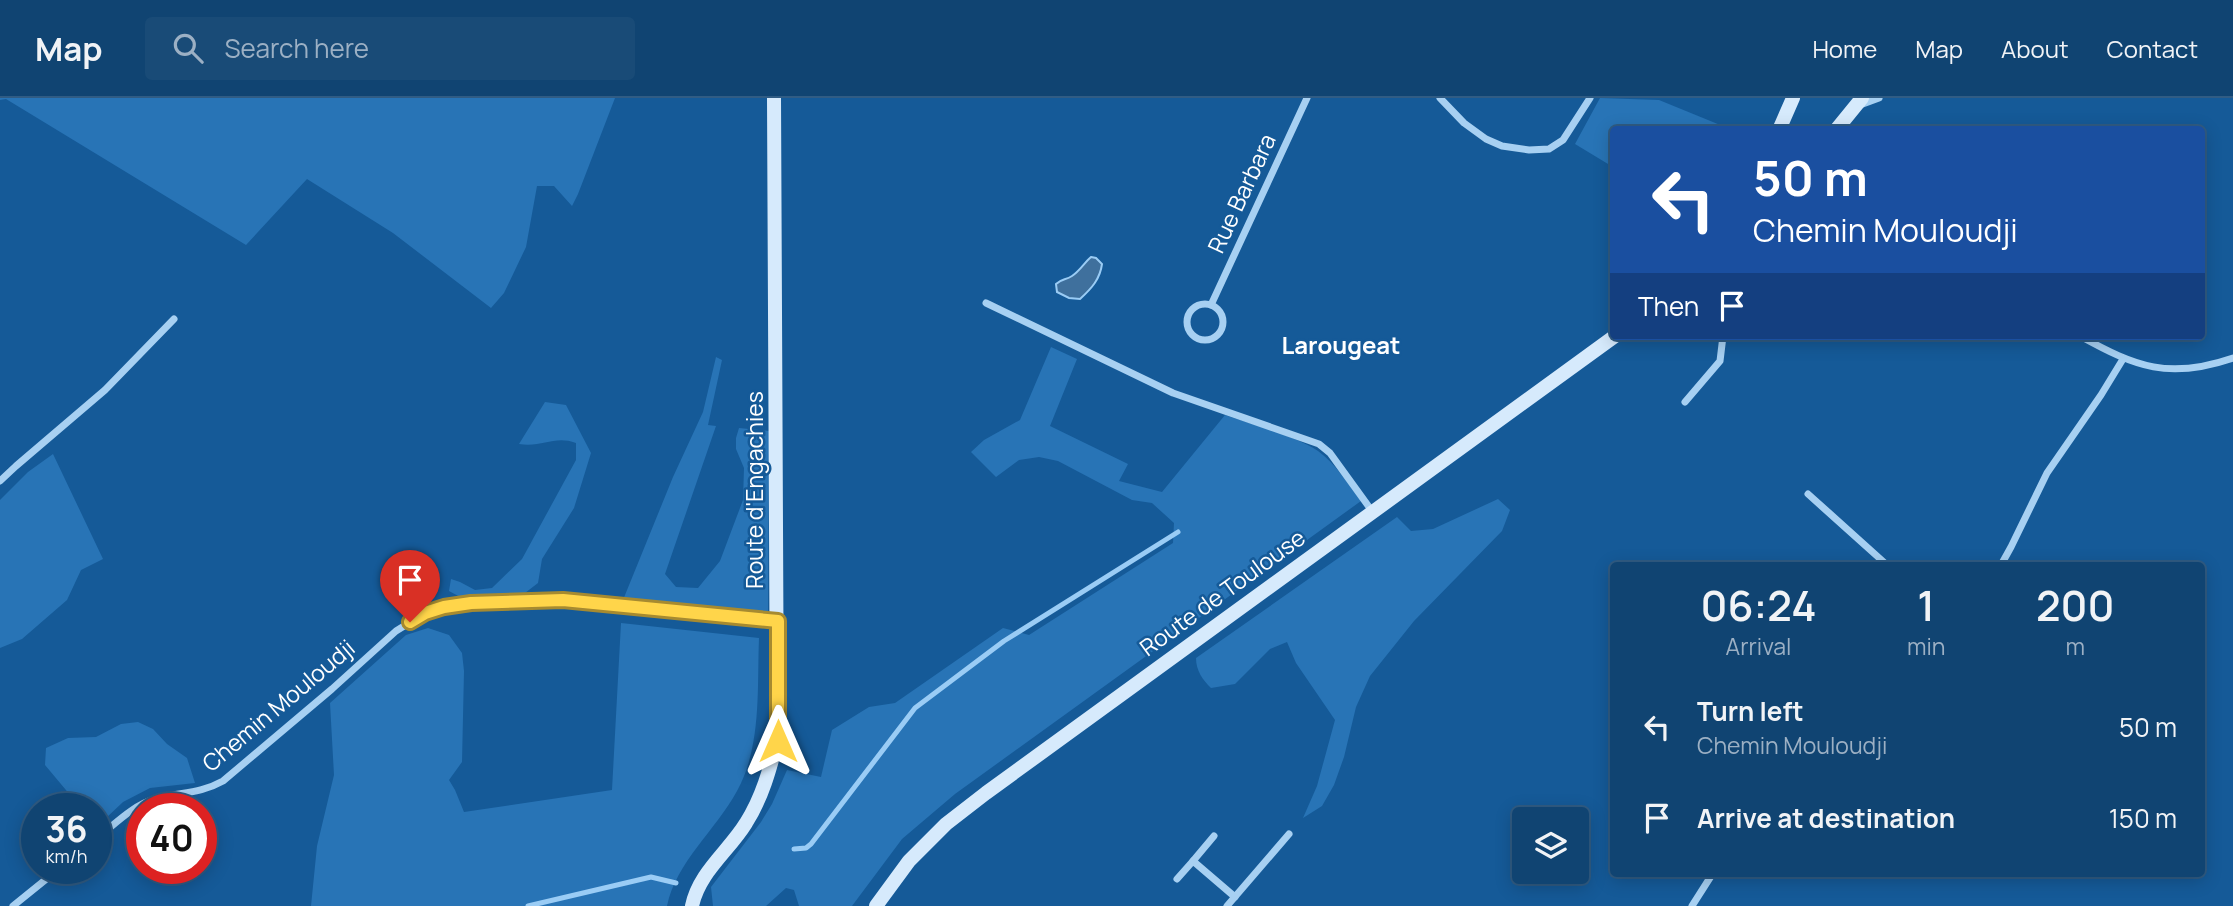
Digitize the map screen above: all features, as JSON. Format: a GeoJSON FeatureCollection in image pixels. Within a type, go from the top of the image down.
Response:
{"type":"FeatureCollection","features":[{"type":"Feature","properties":{"kind":"main road","name":"Route d'Engachies"},"geometry":{"type":"LineString","coordinates":[[693,904],[704,877],[746,824],[765,788],[778,741],[774,98]]}},
{"type":"Feature","properties":{"kind":"main road"},"geometry":{"type":"LineString","coordinates":[[1781,126],[1793,98]]}},
{"type":"Feature","properties":{"kind":"main road"},"geometry":{"type":"LineString","coordinates":[[1839,126],[1859,102]]}},
{"type":"Feature","properties":{"kind":"main road","name":"Route de Toulouse"},"geometry":{"type":"LineString","coordinates":[[876,906],[909,861],[946,824],[1610,340]]}},
{"type":"Feature","properties":{"kind":"street","name":"Rue Barbara"},"geometry":{"type":"LineString","coordinates":[[1211,305],[1307,98]]}},
{"type":"Feature","properties":{"kind":"street"},"geometry":{"type":"LineString","coordinates":[[1440,98],[1486,139],[1502,146],[1529,150],[1549,149],[1563,140],[1590,98]]}},
{"type":"Feature","properties":{"kind":"street"},"geometry":{"type":"LineString","coordinates":[[1859,102],[1879,98]]}},
{"type":"Feature","properties":{"kind":"street"},"geometry":{"type":"LineString","coordinates":[[986,303],[1173,393],[1319,444],[1330,453],[1372,511]]}},
{"type":"Feature","properties":{"kind":"street","name":"Rue Barbara"},"geometry":{"type":"LineString","coordinates":[[1211,305],[1220,312],[1224,323],[1222,329],[1210,340],[1198,339],[1189,331],[1187,325],[1190,313],[1199,306],[1211,305]]}},
{"type":"Feature","properties":{"kind":"street"},"geometry":{"type":"LineString","coordinates":[[0,481],[105,390],[174,319]]}},
{"type":"Feature","properties":{"kind":"street"},"geometry":{"type":"LineString","coordinates":[[1685,402],[1720,361],[1723,340]]}},
{"type":"Feature","properties":{"kind":"street"},"geometry":{"type":"LineString","coordinates":[[2087,340],[2123,359],[2156,368],[2211,365],[2233,358]]}},
{"type":"Feature","properties":{"kind":"street"},"geometry":{"type":"LineString","coordinates":[[2002,562],[2047,473],[2123,359]]}},
{"type":"Feature","properties":{"kind":"street"},"geometry":{"type":"LineString","coordinates":[[1808,494],[1884,562]]}},
{"type":"Feature","properties":{"kind":"street","name":"Chemin Mouloudji"},"geometry":{"type":"LineString","coordinates":[[112,826],[152,799],[208,789],[223,781],[396,631],[425,613],[444,607],[471,603],[563,600],[778,621]]}},
{"type":"Feature","properties":{"kind":"street"},"geometry":{"type":"LineString","coordinates":[[1227,906],[1289,834]]}},
{"type":"Feature","properties":{"kind":"street"},"geometry":{"type":"LineString","coordinates":[[1177,879],[1214,836]]}},
{"type":"Feature","properties":{"kind":"street"},"geometry":{"type":"LineString","coordinates":[[1193,861],[1235,897]]}},
{"type":"Feature","properties":{"kind":"street"},"geometry":{"type":"LineString","coordinates":[[1692,906],[1710,877]]}},
{"type":"Feature","properties":{"kind":"street"},"geometry":{"type":"LineString","coordinates":[[13,906],[40,884]]}},
{"type":"Feature","properties":{"kind":"shaded area"},"geometry":{"type":"Polygon","coordinates":[[[0,98],[615,98],[572,206],[554,186],[537,186],[526,247],[504,293],[491,308],[393,233],[307,179],[246,245],[6,99],[0,98]]]}},
{"type":"Feature","properties":{"kind":"shaded area"},"geometry":{"type":"Polygon","coordinates":[[[1600,98],[1659,100],[1723,126],[1610,126],[1610,165],[1575,144],[1600,98]]]}},
{"type":"Feature","properties":{"kind":"shaded area"},"geometry":{"type":"Polygon","coordinates":[[[1091,257],[1102,264],[1097,279],[1088,291],[1080,299],[1069,298],[1057,292],[1056,284],[1075,274],[1091,257]]]}},
{"type":"Feature","properties":{"kind":"shaded area"},"geometry":{"type":"Polygon","coordinates":[[[1051,347],[1077,359],[1050,426],[1128,464],[1119,481],[1162,492],[1225,415],[1286,435],[1318,451],[1336,468],[1361,501],[955,794],[902,839],[852,906],[799,906],[794,890],[786,888],[766,906],[713,906],[711,887],[761,822],[787,770],[821,777],[832,730],[869,707],[895,703],[1003,628],[1029,635],[1173,543],[1174,523],[1152,503],[1132,500],[1058,461],[1039,457],[1019,460],[996,477],[971,452],[984,440],[1020,420],[1051,347]]]}},
{"type":"Feature","properties":{"kind":"shaded area"},"geometry":{"type":"Polygon","coordinates":[[[716,357],[722,360],[708,425],[716,426],[665,574],[676,587],[698,588],[720,561],[743,500],[744,468],[736,449],[739,428],[769,431],[768,614],[623,600],[673,477],[703,412],[716,357]]]}},
{"type":"Feature","properties":{"kind":"shaded area"},"geometry":{"type":"Polygon","coordinates":[[[545,402],[566,405],[591,453],[574,508],[542,559],[538,583],[525,593],[462,598],[449,591],[451,579],[475,590],[492,588],[522,559],[576,460],[576,443],[561,440],[519,444],[545,402]]]}},
{"type":"Feature","properties":{"kind":"shaded area"},"geometry":{"type":"Polygon","coordinates":[[[53,454],[103,559],[81,570],[67,600],[22,639],[0,648],[0,500],[28,472],[53,454]]]}},
{"type":"Feature","properties":{"kind":"shaded area"},"geometry":{"type":"Polygon","coordinates":[[[1498,499],[1510,510],[1502,531],[1414,621],[1370,676],[1356,707],[1334,785],[1322,806],[1303,818],[1317,786],[1335,720],[1296,663],[1287,642],[1270,649],[1235,684],[1211,688],[1200,675],[1196,658],[1397,517],[1411,531],[1433,529],[1498,499]]]}},
{"type":"Feature","properties":{"kind":"shaded area"},"geometry":{"type":"Polygon","coordinates":[[[621,623],[759,638],[757,716],[745,774],[728,805],[679,875],[667,906],[311,906],[317,846],[334,775],[330,703],[406,635],[428,628],[449,635],[462,653],[462,762],[449,780],[464,812],[612,790],[621,623]]]}},
{"type":"Feature","properties":{"kind":"shaded area"},"geometry":{"type":"Polygon","coordinates":[[[138,722],[153,729],[167,744],[187,758],[195,783],[126,793],[126,800],[112,812],[112,793],[68,793],[45,765],[46,748],[68,738],[96,737],[121,724],[138,722]]]}},
{"type":"Feature","properties":{"kind":"waterway"},"geometry":{"type":"LineString","coordinates":[[794,849],[806,848],[811,844],[915,708],[1004,641],[1178,532]]}},
{"type":"Feature","properties":{"kind":"waterway"},"geometry":{"type":"LineString","coordinates":[[528,906],[651,877],[676,883]]}},
{"type":"Feature","properties":{"kind":"district","name":"Larougeat"},"geometry":{"type":"Point","coordinates":[1341,344]}},
{"type":"Feature","properties":{"kind":"route"},"geometry":{"type":"LineString","coordinates":[[410,622],[425,613],[444,607],[471,603],[563,600],[778,621],[778,741]]}}]}
